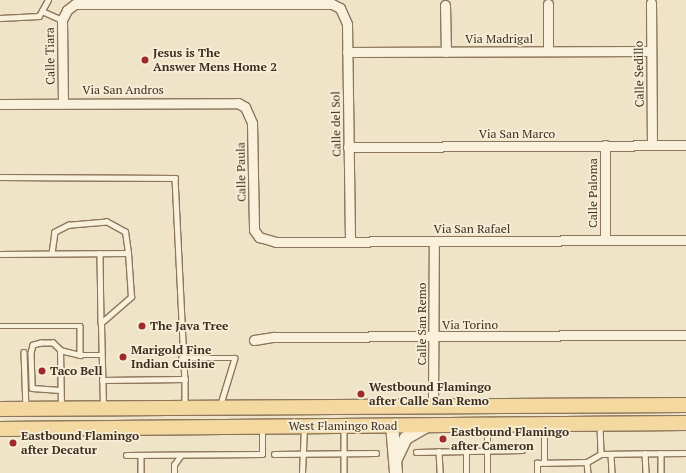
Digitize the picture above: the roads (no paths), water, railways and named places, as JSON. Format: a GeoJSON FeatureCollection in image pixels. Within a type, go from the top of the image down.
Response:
{"type":"FeatureCollection","features":[{"type":"Feature","properties":{"kind":"main road"},"geometry":{"type":"LineString","coordinates":[[544,424],[559,416],[589,415],[600,406]]}},
{"type":"Feature","properties":{"kind":"main road","name":"West Flamingo Road"},"geometry":{"type":"LineString","coordinates":[[0,409],[686,406]]}},
{"type":"Feature","properties":{"kind":"main road"},"geometry":{"type":"LineString","coordinates":[[600,424],[604,415],[664,413],[686,406]]}},
{"type":"Feature","properties":{"kind":"main road"},"geometry":{"type":"LineString","coordinates":[[392,426],[401,418],[418,416],[433,407]]}},
{"type":"Feature","properties":{"kind":"main road"},"geometry":{"type":"LineString","coordinates":[[192,427],[194,420],[215,417],[227,408]]}},
{"type":"Feature","properties":{"kind":"main road"},"geometry":{"type":"LineString","coordinates":[[266,426],[302,417],[334,417],[345,408]]}},
{"type":"Feature","properties":{"kind":"main road"},"geometry":{"type":"LineString","coordinates":[[126,427],[141,419],[175,418],[185,409]]}},
{"type":"Feature","properties":{"kind":"main road","name":"West Flamingo Road"},"geometry":{"type":"LineString","coordinates":[[0,429],[686,423]]}},
{"type":"Feature","properties":{"kind":"street","name":"Calle del Sol"},"geometry":{"type":"LineString","coordinates":[[67,10],[75,4],[324,2],[340,8],[347,24],[350,242]]}},
{"type":"Feature","properties":{"kind":"street","name":"Calle Sedillo"},"geometry":{"type":"LineString","coordinates":[[651,3],[652,145]]}},
{"type":"Feature","properties":{"kind":"street"},"geometry":{"type":"LineString","coordinates":[[548,4],[548,51]]}},
{"type":"Feature","properties":{"kind":"street"},"geometry":{"type":"LineString","coordinates":[[445,5],[446,52]]}},
{"type":"Feature","properties":{"kind":"street","name":"Calle Tiara"},"geometry":{"type":"LineString","coordinates":[[63,103],[62,20],[67,10]]}},
{"type":"Feature","properties":{"kind":"street","name":"Via Madrigal"},"geometry":{"type":"LineString","coordinates":[[347,52],[651,51]]}},
{"type":"Feature","properties":{"kind":"street","name":"Via San Andros"},"geometry":{"type":"LineString","coordinates":[[0,104],[229,101],[245,108]]}},
{"type":"Feature","properties":{"kind":"street","name":"Calle Paula"},"geometry":{"type":"LineString","coordinates":[[245,108],[252,123],[254,230],[259,237]]}},
{"type":"Feature","properties":{"kind":"street","name":"Calle Paloma"},"geometry":{"type":"LineString","coordinates":[[605,145],[605,240]]}},
{"type":"Feature","properties":{"kind":"street","name":"Via San Marco"},"geometry":{"type":"LineString","coordinates":[[348,147],[686,145]]}},
{"type":"Feature","properties":{"kind":"street","name":"Via San Rafael"},"geometry":{"type":"LineString","coordinates":[[259,237],[276,242],[686,240]]}},
{"type":"Feature","properties":{"kind":"street","name":"Calle San Remo"},"geometry":{"type":"LineString","coordinates":[[433,407],[434,241]]}},
{"type":"Feature","properties":{"kind":"street","name":"Via Torino"},"geometry":{"type":"LineString","coordinates":[[254,340],[274,337],[686,336]]}},
{"type":"Feature","properties":{"kind":"street"},"geometry":{"type":"LineString","coordinates":[[396,473],[396,459],[406,438],[432,425]]}},
{"type":"Feature","properties":{"kind":"street"},"geometry":{"type":"LineString","coordinates":[[392,426],[392,451],[396,459]]}},
{"type":"Feature","properties":{"kind":"lane"},"geometry":{"type":"LineString","coordinates":[[0,18],[39,16],[48,0]]}},
{"type":"Feature","properties":{"kind":"lane"},"geometry":{"type":"LineString","coordinates":[[42,11],[62,20]]}},
{"type":"Feature","properties":{"kind":"lane"},"geometry":{"type":"LineString","coordinates":[[0,178],[175,178],[181,358],[185,379],[185,409]]}},
{"type":"Feature","properties":{"kind":"lane"},"geometry":{"type":"LineString","coordinates":[[52,253],[55,232],[69,225],[107,222],[125,232],[131,297],[101,323]]}},
{"type":"Feature","properties":{"kind":"lane"},"geometry":{"type":"LineString","coordinates":[[100,253],[102,380],[104,409]]}},
{"type":"Feature","properties":{"kind":"lane"},"geometry":{"type":"LineString","coordinates":[[0,254],[128,254]]}},
{"type":"Feature","properties":{"kind":"lane"},"geometry":{"type":"LineString","coordinates":[[0,326],[80,326],[80,355]]}},
{"type":"Feature","properties":{"kind":"lane"},"geometry":{"type":"LineString","coordinates":[[60,390],[32,388],[31,353],[33,345],[41,343],[54,343],[60,350],[80,355],[102,355]]}},
{"type":"Feature","properties":{"kind":"lane"},"geometry":{"type":"LineString","coordinates":[[60,350],[61,409]]}},
{"type":"Feature","properties":{"kind":"lane"},"geometry":{"type":"LineString","coordinates":[[24,352],[26,409]]}},
{"type":"Feature","properties":{"kind":"lane"},"geometry":{"type":"LineString","coordinates":[[181,358],[235,358],[221,396],[227,408]]}},
{"type":"Feature","properties":{"kind":"lane"},"geometry":{"type":"LineString","coordinates":[[102,380],[185,379]]}},
{"type":"Feature","properties":{"kind":"lane"},"geometry":{"type":"LineString","coordinates":[[544,424],[544,462]]}},
{"type":"Feature","properties":{"kind":"lane"},"geometry":{"type":"LineString","coordinates":[[600,424],[601,454]]}},
{"type":"Feature","properties":{"kind":"lane"},"geometry":{"type":"LineString","coordinates":[[487,425],[487,473]]}},
{"type":"Feature","properties":{"kind":"lane"},"geometry":{"type":"LineString","coordinates":[[126,455],[262,454],[266,426]]}},
{"type":"Feature","properties":{"kind":"lane"},"geometry":{"type":"LineString","coordinates":[[302,473],[304,426]]}},
{"type":"Feature","properties":{"kind":"lane"},"geometry":{"type":"LineString","coordinates":[[344,426],[344,473]]}},
{"type":"Feature","properties":{"kind":"lane"},"geometry":{"type":"LineString","coordinates":[[416,452],[522,450]]}},
{"type":"Feature","properties":{"kind":"lane"},"geometry":{"type":"LineString","coordinates":[[439,451],[440,473]]}},
{"type":"Feature","properties":{"kind":"lane"},"geometry":{"type":"LineString","coordinates":[[466,451],[466,473]]}},
{"type":"Feature","properties":{"kind":"lane"},"geometry":{"type":"LineString","coordinates":[[645,453],[646,473]]}},
{"type":"Feature","properties":{"kind":"lane"},"geometry":{"type":"LineString","coordinates":[[661,453],[661,473]]}},
{"type":"Feature","properties":{"kind":"lane"},"geometry":{"type":"LineString","coordinates":[[537,473],[537,463],[588,462],[601,454],[686,453]]}},
{"type":"Feature","properties":{"kind":"lane"},"geometry":{"type":"LineString","coordinates":[[274,454],[376,454]]}},
{"type":"Feature","properties":{"kind":"lane"},"geometry":{"type":"LineString","coordinates":[[611,454],[612,473]]}},
{"type":"Feature","properties":{"kind":"lane"},"geometry":{"type":"LineString","coordinates":[[141,455],[141,473]]}},
{"type":"Feature","properties":{"kind":"lane"},"geometry":{"type":"LineString","coordinates":[[174,473],[174,465],[181,455]]}},
{"type":"Feature","properties":{"kind":"lane"},"geometry":{"type":"LineString","coordinates":[[588,462],[588,473]]}},
{"type":"Feature","properties":{"kind":"place","name":"Jesus is The Answer Mens Home 2"},"geometry":{"type":"Point","coordinates":[145,60]}},
{"type":"Feature","properties":{"kind":"place","name":"The Java Tree"},"geometry":{"type":"Point","coordinates":[142,326]}},
{"type":"Feature","properties":{"kind":"place","name":"Marigold Fine Indian Cuisine"},"geometry":{"type":"Point","coordinates":[123,357]}},
{"type":"Feature","properties":{"kind":"place","name":"Taco Bell"},"geometry":{"type":"Point","coordinates":[42,371]}},
{"type":"Feature","properties":{"kind":"place","name":"Westbound Flamingo after Calle San Remo"},"geometry":{"type":"Point","coordinates":[361,394]}},
{"type":"Feature","properties":{"kind":"place","name":"Eastbound Flamingo after Cameron"},"geometry":{"type":"Point","coordinates":[443,439]}},
{"type":"Feature","properties":{"kind":"place","name":"Eastbound Flamingo after Decatur"},"geometry":{"type":"Point","coordinates":[13,443]}}]}
